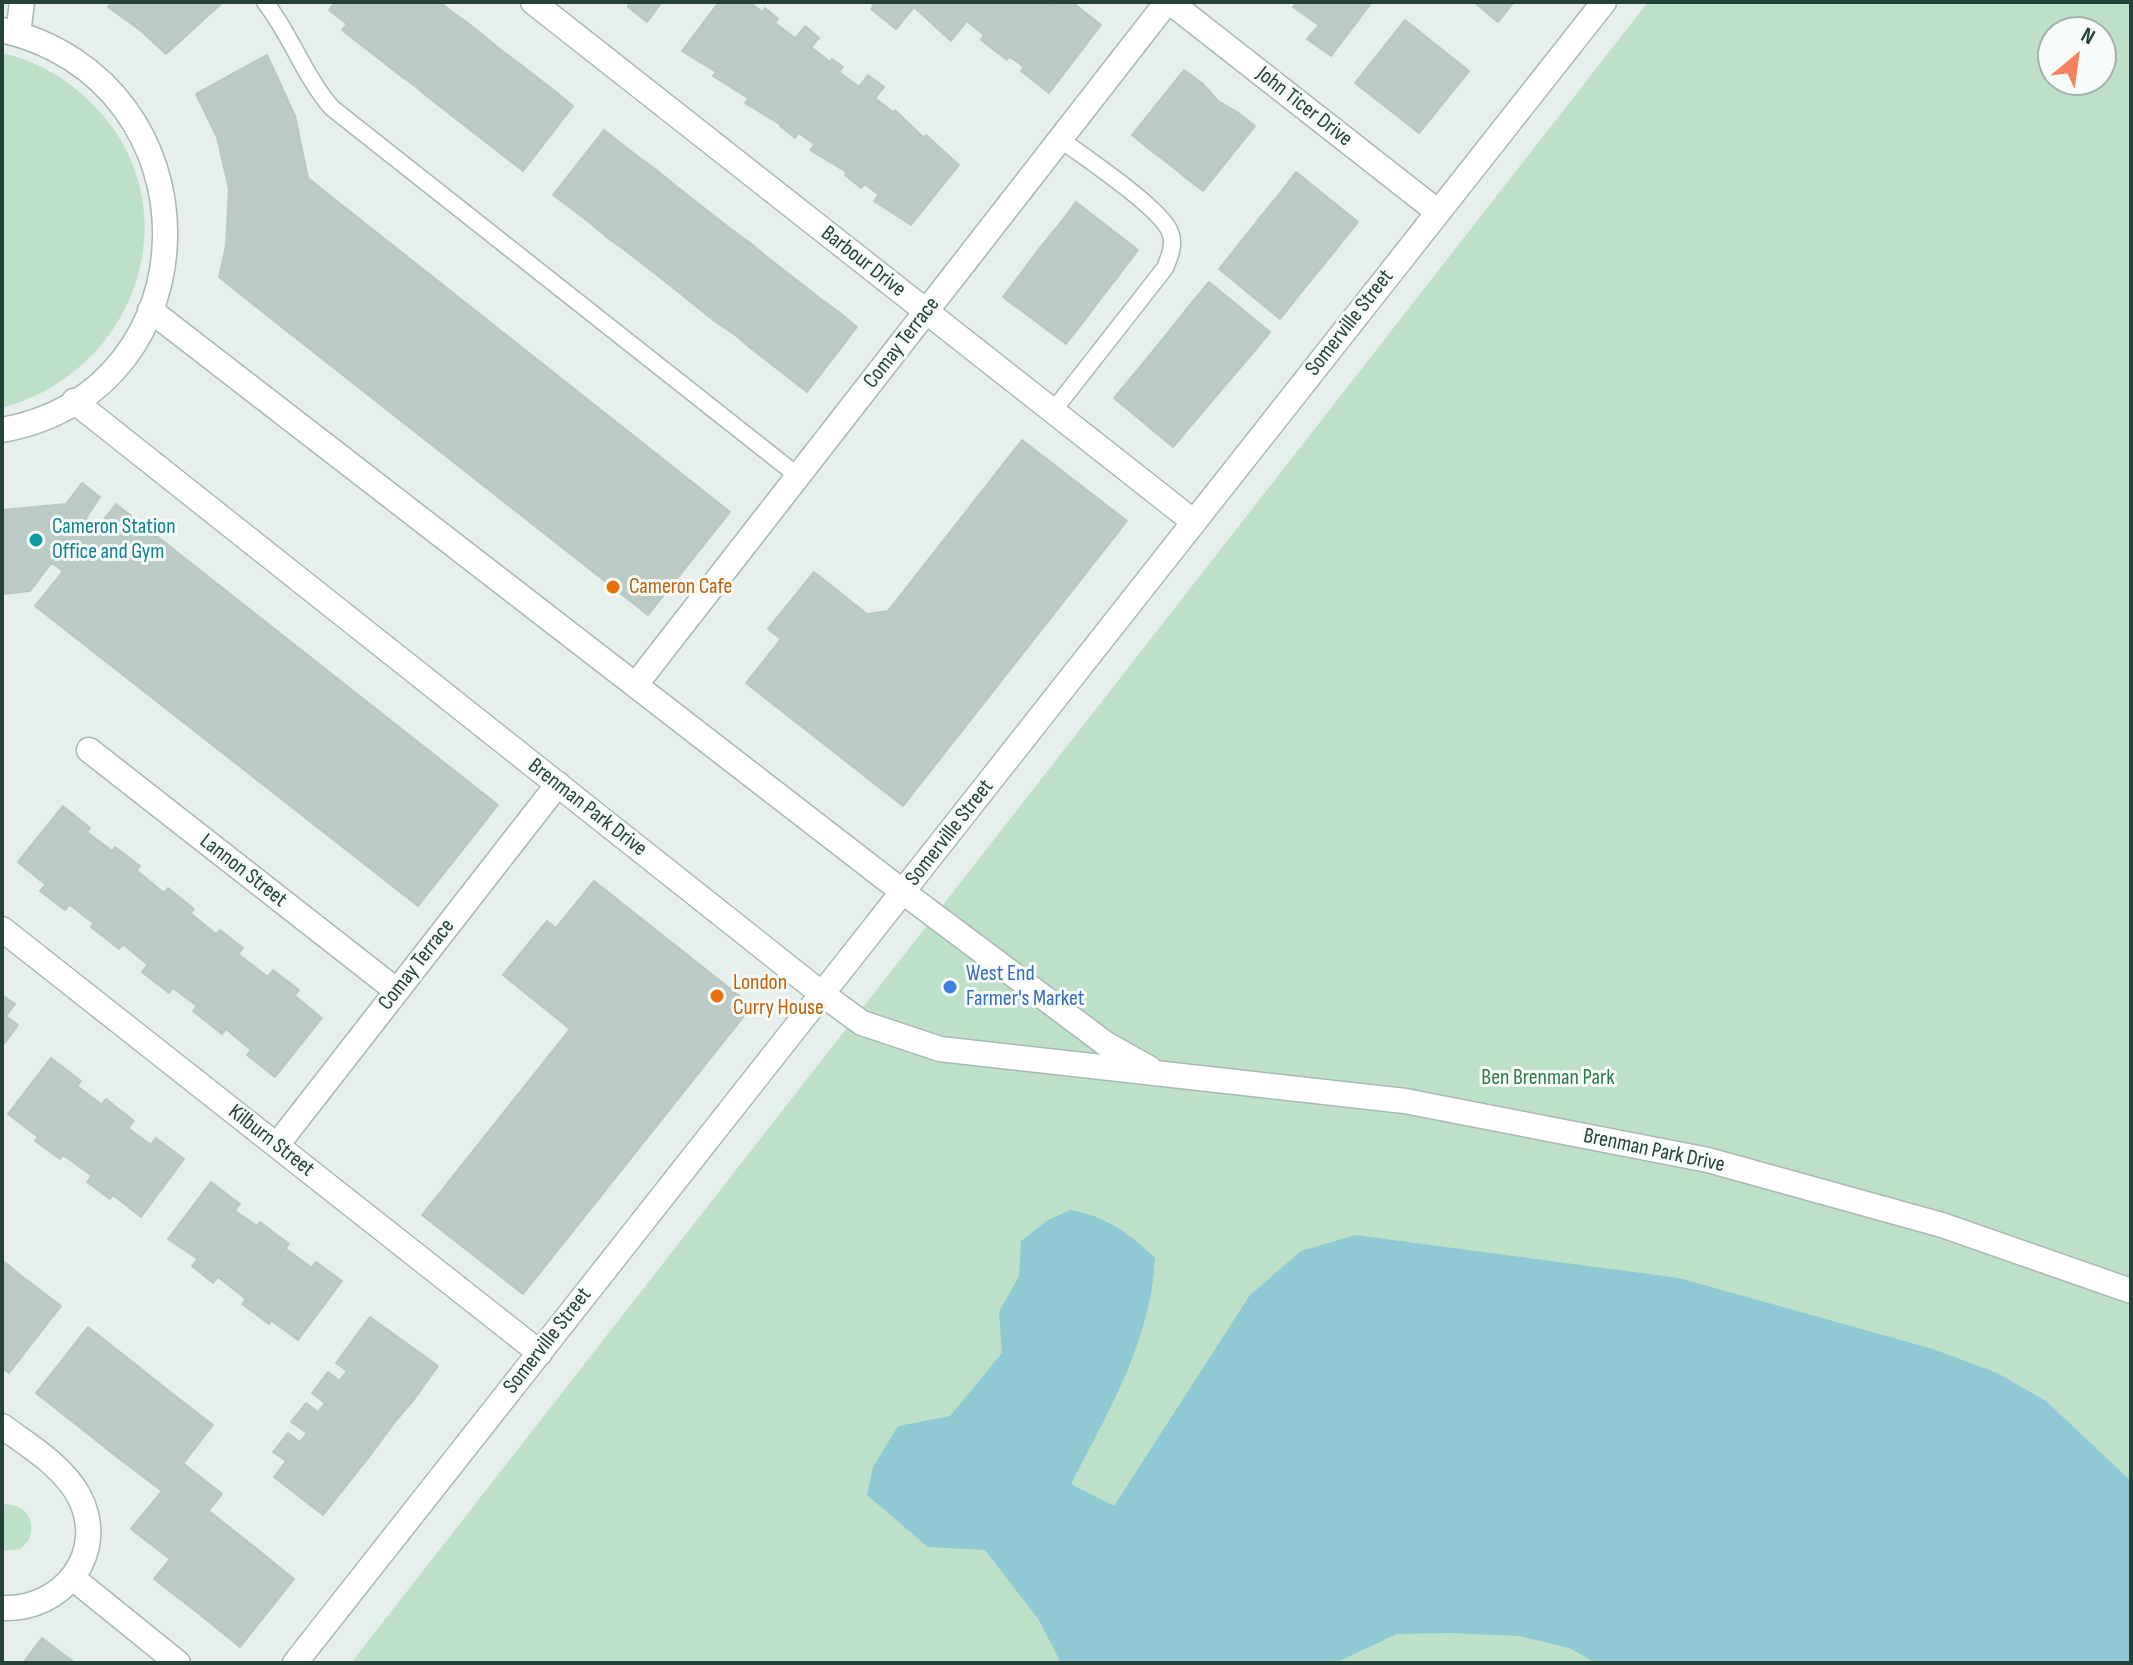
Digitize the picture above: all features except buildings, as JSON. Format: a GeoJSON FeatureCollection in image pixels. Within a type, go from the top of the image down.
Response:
{"type":"FeatureCollection","features":[{"type":"Feature","properties":{"kind":"street"},"geometry":{"type":"LineString","coordinates":[[2,430],[39,419],[74,401],[121,359],[150,310],[165,258],[166,218],[159,178],[142,134],[101,80],[61,52],[10,32],[22,2]]}},
{"type":"Feature","properties":{"kind":"street","name":"Barbour Drive"},"geometry":{"type":"LineString","coordinates":[[533,2],[1194,522]]}},
{"type":"Feature","properties":{"kind":"street","name":"Comay Terrace"},"geometry":{"type":"LineString","coordinates":[[637,683],[1169,2]]}},
{"type":"Feature","properties":{"kind":"street","name":"John Ticer Drive"},"geometry":{"type":"LineString","coordinates":[[1169,2],[1438,212]]}},
{"type":"Feature","properties":{"kind":"street","name":"Somerville Street"},"geometry":{"type":"LineString","coordinates":[[295,1663],[1604,2]]}},
{"type":"Feature","properties":{"kind":"street","name":"Brenman Park Drive"},"geometry":{"type":"LineString","coordinates":[[150,310],[637,683],[903,892],[1106,1044],[1162,1075]]}},
{"type":"Feature","properties":{"kind":"street","name":"Brenman Park Drive"},"geometry":{"type":"LineString","coordinates":[[74,401],[862,1023],[940,1049],[1405,1101],[1708,1160],[1942,1225],[2131,1291]]}},
{"type":"Feature","properties":{"kind":"street","name":"Lannon Street"},"geometry":{"type":"LineString","coordinates":[[89,750],[397,991]]}},
{"type":"Feature","properties":{"kind":"street","name":"Comay Terrace"},"geometry":{"type":"LineString","coordinates":[[277,1145],[558,784]]}},
{"type":"Feature","properties":{"kind":"street","name":"Kilburn Street"},"geometry":{"type":"LineString","coordinates":[[2,929],[540,1353]]}},
{"type":"Feature","properties":{"kind":"street"},"geometry":{"type":"LineString","coordinates":[[2,1426],[61,1471],[79,1495],[88,1522],[82,1565],[74,1579],[39,1604],[25,1608],[2,1608]]}},
{"type":"Feature","properties":{"kind":"street"},"geometry":{"type":"LineString","coordinates":[[74,1579],[178,1663]]}},
{"type":"Feature","properties":{"kind":"lane"},"geometry":{"type":"LineString","coordinates":[[265,2],[283,24],[320,94],[332,108],[798,476]]}},
{"type":"Feature","properties":{"kind":"lane"},"geometry":{"type":"LineString","coordinates":[[1053,411],[1165,268],[1172,243],[1170,233],[1156,213],[1060,139]]}},
{"type":"Feature","properties":{"kind":"green space","name":"Ben Brenman Park"},"geometry":{"type":"Polygon","coordinates":[[[1648,2],[2131,2],[2131,1663],[351,1663],[1648,2]]]}},
{"type":"Feature","properties":{"kind":"green space"},"geometry":{"type":"Polygon","coordinates":[[[2,53],[35,64],[65,81],[83,95],[118,136],[138,181],[145,228],[138,275],[120,319],[90,357],[51,388],[2,408],[2,53]]]}},
{"type":"Feature","properties":{"kind":"green space"},"geometry":{"type":"Polygon","coordinates":[[[2,1504],[17,1507],[30,1519],[29,1540],[20,1549],[2,1551],[2,1504]]]}},
{"type":"Feature","properties":{"kind":"water"},"geometry":{"type":"Polygon","coordinates":[[[1070,1210],[1116,1227],[1155,1258],[1152,1289],[1136,1347],[1113,1403],[1071,1484],[1114,1506],[1250,1295],[1301,1251],[1355,1235],[1679,1278],[1933,1349],[1997,1373],[2046,1401],[2131,1481],[2131,1663],[1596,1663],[1569,1648],[1519,1636],[1448,1633],[1397,1634],[1335,1663],[1061,1663],[1039,1620],[985,1550],[928,1547],[867,1495],[873,1467],[898,1426],[950,1416],[1002,1353],[999,1312],[1019,1276],[1021,1241],[1048,1220],[1070,1210]]]}},
{"type":"Feature","properties":{"kind":"place","name":"Cameron Station Office and Gym"},"geometry":{"type":"Point","coordinates":[36,540]}},
{"type":"Feature","properties":{"kind":"place","name":"Cameron Cafe"},"geometry":{"type":"Point","coordinates":[613,587]}},
{"type":"Feature","properties":{"kind":"place","name":"West End Farmer's Market"},"geometry":{"type":"Point","coordinates":[950,987]}},
{"type":"Feature","properties":{"kind":"place","name":"London Curry House"},"geometry":{"type":"Point","coordinates":[717,996]}}]}
